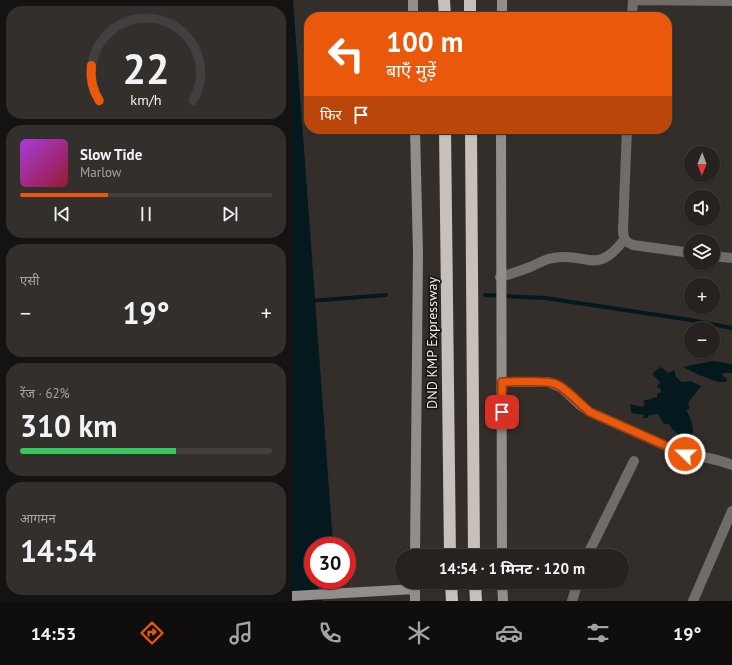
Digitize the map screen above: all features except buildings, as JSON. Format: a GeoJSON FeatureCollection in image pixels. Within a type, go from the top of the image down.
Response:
{"type":"FeatureCollection","features":[{"type":"Feature","properties":{"kind":"highway"},"geometry":{"type":"LineString","coordinates":[[444,0],[445,12]]}},
{"type":"Feature","properties":{"kind":"highway"},"geometry":{"type":"LineString","coordinates":[[470,0],[470,12]]}},
{"type":"Feature","properties":{"kind":"highway","name":"DND KMP Expressway"},"geometry":{"type":"LineString","coordinates":[[446,134],[450,549]]}},
{"type":"Feature","properties":{"kind":"highway"},"geometry":{"type":"LineString","coordinates":[[471,134],[474,549]]}},
{"type":"Feature","properties":{"kind":"highway"},"geometry":{"type":"LineString","coordinates":[[451,589],[452,601]]}},
{"type":"Feature","properties":{"kind":"highway"},"geometry":{"type":"LineString","coordinates":[[475,589],[476,601]]}},
{"type":"Feature","properties":{"kind":"street"},"geometry":{"type":"LineString","coordinates":[[413,0],[413,12]]}},
{"type":"Feature","properties":{"kind":"street"},"geometry":{"type":"LineString","coordinates":[[502,0],[502,12]]}},
{"type":"Feature","properties":{"kind":"street"},"geometry":{"type":"LineString","coordinates":[[632,12],[633,0],[732,1]]}},
{"type":"Feature","properties":{"kind":"street"},"geometry":{"type":"LineString","coordinates":[[415,134],[418,262],[415,549]]}},
{"type":"Feature","properties":{"kind":"street"},"geometry":{"type":"LineString","coordinates":[[501,134],[502,549]]}},
{"type":"Feature","properties":{"kind":"street"},"geometry":{"type":"LineString","coordinates":[[501,281],[552,258],[562,256],[586,261],[601,260],[613,253],[624,240],[623,229],[627,134]]}},
{"type":"Feature","properties":{"kind":"street"},"geometry":{"type":"LineString","coordinates":[[624,240],[633,245],[684,252]]}},
{"type":"Feature","properties":{"kind":"street"},"geometry":{"type":"LineString","coordinates":[[720,257],[732,258]]}},
{"type":"Feature","properties":{"kind":"street"},"geometry":{"type":"LineString","coordinates":[[502,382],[548,382],[556,384],[590,412],[680,452],[715,459],[732,465]]}},
{"type":"Feature","properties":{"kind":"street"},"geometry":{"type":"LineString","coordinates":[[590,549],[634,461]]}},
{"type":"Feature","properties":{"kind":"street"},"geometry":{"type":"LineString","coordinates":[[693,601],[732,511]]}},
{"type":"Feature","properties":{"kind":"street"},"geometry":{"type":"LineString","coordinates":[[292,596],[395,588]]}},
{"type":"Feature","properties":{"kind":"street"},"geometry":{"type":"LineString","coordinates":[[415,589],[415,601]]}},
{"type":"Feature","properties":{"kind":"street"},"geometry":{"type":"LineString","coordinates":[[502,589],[503,601]]}},
{"type":"Feature","properties":{"kind":"street"},"geometry":{"type":"LineString","coordinates":[[572,601],[576,589]]}},
{"type":"Feature","properties":{"kind":"water"},"geometry":{"type":"Polygon","coordinates":[[[293,0],[333,537],[304,537],[304,589],[318,589],[317,592],[323,601],[292,601],[293,0]]]}},
{"type":"Feature","properties":{"kind":"water"},"geometry":{"type":"Polygon","coordinates":[[[712,361],[732,364],[732,373],[723,373],[722,375],[727,379],[726,382],[718,382],[683,367],[712,361]]]}},
{"type":"Feature","properties":{"kind":"water"},"geometry":{"type":"Polygon","coordinates":[[[661,367],[668,373],[674,370],[676,377],[682,382],[690,381],[701,386],[688,403],[690,409],[686,410],[692,425],[693,432],[691,440],[675,432],[669,424],[664,424],[658,414],[649,415],[648,418],[643,418],[644,415],[631,413],[630,404],[642,407],[645,404],[643,401],[657,397],[657,394],[661,392],[661,389],[657,387],[660,382],[653,375],[654,372],[661,367]]]}},
{"type":"Feature","properties":{"kind":"waterway"},"geometry":{"type":"LineString","coordinates":[[310,301],[386,295]]}},
{"type":"Feature","properties":{"kind":"waterway"},"geometry":{"type":"LineString","coordinates":[[485,295],[545,298],[691,320],[732,328]]}},
{"type":"Feature","properties":{"kind":"route"},"geometry":{"type":"LineString","coordinates":[[502,412],[502,382],[548,382],[556,384],[562,388],[590,412],[685,454]]}}]}
